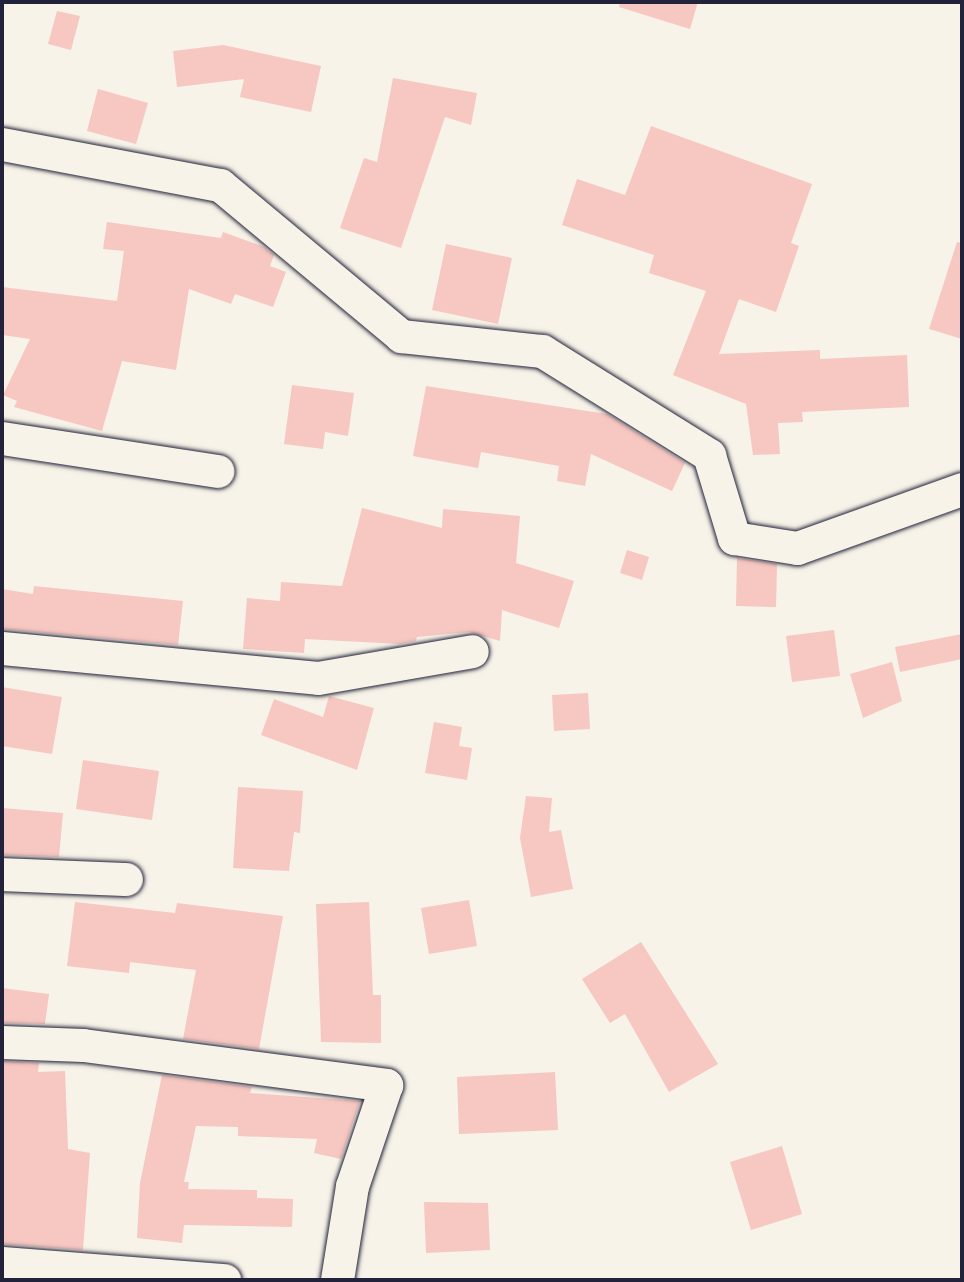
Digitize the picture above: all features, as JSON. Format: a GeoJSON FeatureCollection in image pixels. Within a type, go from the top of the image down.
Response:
{"type":"FeatureCollection","features":[{"type":"Feature","properties":{"kind":"street"},"geometry":{"type":"LineString","coordinates":[[2,145],[220,184],[401,336],[542,351],[709,455],[734,538],[797,548],[962,489]]}},
{"type":"Feature","properties":{"kind":"street"},"geometry":{"type":"LineString","coordinates":[[2,438],[217,471]]}},
{"type":"Feature","properties":{"kind":"street"},"geometry":{"type":"LineString","coordinates":[[2,649],[318,678],[472,651]]}},
{"type":"Feature","properties":{"kind":"street"},"geometry":{"type":"LineString","coordinates":[[2,874],[126,879]]}},
{"type":"Feature","properties":{"kind":"street"},"geometry":{"type":"LineString","coordinates":[[2,1042],[83,1045],[386,1085],[352,1186],[337,1280]]}},
{"type":"Feature","properties":{"kind":"street"},"geometry":{"type":"LineString","coordinates":[[2,1263],[224,1280]]}},
{"type":"Feature","properties":{"kind":"building"},"geometry":{"type":"Polygon","coordinates":[[[620,2],[698,2],[690,29],[619,7],[620,2]]]}},
{"type":"Feature","properties":{"kind":"building"},"geometry":{"type":"Polygon","coordinates":[[[57,11],[80,16],[71,50],[48,44],[57,11]]]}},
{"type":"Feature","properties":{"kind":"building"},"geometry":{"type":"Polygon","coordinates":[[[223,45],[321,66],[311,112],[240,97],[244,79],[177,87],[173,51],[223,45]]]}},
{"type":"Feature","properties":{"kind":"building"},"geometry":{"type":"Polygon","coordinates":[[[393,78],[477,93],[471,125],[445,117],[401,248],[340,228],[364,158],[377,162],[393,78]]]}},
{"type":"Feature","properties":{"kind":"building"},"geometry":{"type":"Polygon","coordinates":[[[98,89],[148,103],[136,144],[87,131],[98,89]]]}},
{"type":"Feature","properties":{"kind":"building"},"geometry":{"type":"Polygon","coordinates":[[[651,126],[812,184],[791,243],[799,246],[776,312],[739,299],[719,354],[820,350],[820,359],[907,355],[909,407],[802,412],[803,422],[778,423],[780,454],[753,455],[746,404],[673,375],[706,291],[649,273],[654,255],[562,225],[577,179],[625,195],[651,126]]]}},
{"type":"Feature","properties":{"kind":"building"},"geometry":{"type":"Polygon","coordinates":[[[107,222],[221,238],[223,232],[264,247],[274,255],[270,266],[286,272],[273,307],[235,294],[231,304],[189,289],[176,370],[122,361],[102,431],[14,407],[17,401],[3,395],[30,339],[2,335],[2,287],[117,301],[124,251],[103,249],[107,222]]]}},
{"type":"Feature","properties":{"kind":"building"},"geometry":{"type":"Polygon","coordinates":[[[957,242],[962,243],[962,339],[929,329],[957,242]]]}},
{"type":"Feature","properties":{"kind":"building"},"geometry":{"type":"Polygon","coordinates":[[[446,244],[512,258],[498,324],[432,310],[446,244]]]}},
{"type":"Feature","properties":{"kind":"building"},"geometry":{"type":"Polygon","coordinates":[[[292,385],[354,393],[348,436],[325,432],[323,449],[284,444],[292,385]]]}},
{"type":"Feature","properties":{"kind":"building"},"geometry":{"type":"Polygon","coordinates":[[[426,386],[607,414],[685,463],[672,491],[591,454],[585,486],[557,481],[559,466],[481,452],[478,468],[413,456],[426,386]]]}},
{"type":"Feature","properties":{"kind":"building"},"geometry":{"type":"Polygon","coordinates":[[[362,508],[442,528],[443,509],[520,516],[516,563],[574,581],[559,628],[502,610],[500,641],[469,632],[417,637],[416,641],[400,644],[305,639],[304,653],[243,649],[247,598],[280,601],[281,582],[342,586],[362,508]]]}},
{"type":"Feature","properties":{"kind":"building"},"geometry":{"type":"Polygon","coordinates":[[[627,550],[649,557],[642,580],[620,573],[627,550]]]}},
{"type":"Feature","properties":{"kind":"building"},"geometry":{"type":"Polygon","coordinates":[[[737,558],[777,564],[776,607],[736,606],[737,558]]]}},
{"type":"Feature","properties":{"kind":"building"},"geometry":{"type":"Polygon","coordinates":[[[34,586],[183,601],[178,645],[2,629],[2,589],[33,594],[34,586]]]}},
{"type":"Feature","properties":{"kind":"building"},"geometry":{"type":"Polygon","coordinates":[[[834,630],[840,676],[792,682],[786,636],[834,630]]]}},
{"type":"Feature","properties":{"kind":"building"},"geometry":{"type":"Polygon","coordinates":[[[962,634],[962,659],[900,672],[895,647],[962,634]]]}},
{"type":"Feature","properties":{"kind":"building"},"geometry":{"type":"Polygon","coordinates":[[[892,662],[902,701],[863,718],[850,674],[892,662]]]}},
{"type":"Feature","properties":{"kind":"building"},"geometry":{"type":"Polygon","coordinates":[[[2,687],[62,697],[52,754],[2,746],[2,687]]]}},
{"type":"Feature","properties":{"kind":"building"},"geometry":{"type":"Polygon","coordinates":[[[588,693],[590,729],[554,731],[552,695],[588,693]]]}},
{"type":"Feature","properties":{"kind":"building"},"geometry":{"type":"Polygon","coordinates":[[[329,696],[374,708],[357,770],[261,735],[274,699],[323,717],[329,696]]]}},
{"type":"Feature","properties":{"kind":"building"},"geometry":{"type":"Polygon","coordinates":[[[434,722],[462,727],[459,746],[472,748],[467,780],[425,773],[434,722]]]}},
{"type":"Feature","properties":{"kind":"building"},"geometry":{"type":"Polygon","coordinates":[[[83,760],[159,771],[152,820],[76,809],[83,760]]]}},
{"type":"Feature","properties":{"kind":"building"},"geometry":{"type":"Polygon","coordinates":[[[238,787],[303,791],[300,833],[294,832],[289,871],[233,868],[238,787]]]}},
{"type":"Feature","properties":{"kind":"building"},"geometry":{"type":"Polygon","coordinates":[[[526,796],[552,798],[549,832],[561,830],[573,889],[531,897],[520,838],[526,796]]]}},
{"type":"Feature","properties":{"kind":"building"},"geometry":{"type":"Polygon","coordinates":[[[2,808],[63,813],[59,857],[2,855],[2,808]]]}},
{"type":"Feature","properties":{"kind":"building"},"geometry":{"type":"Polygon","coordinates":[[[469,900],[477,946],[429,954],[421,908],[469,900]]]}},
{"type":"Feature","properties":{"kind":"building"},"geometry":{"type":"Polygon","coordinates":[[[75,902],[175,913],[177,903],[283,916],[259,1049],[183,1039],[196,970],[130,962],[129,973],[67,966],[75,902]]]}},
{"type":"Feature","properties":{"kind":"building"},"geometry":{"type":"Polygon","coordinates":[[[369,902],[373,995],[381,995],[381,1043],[321,1042],[316,904],[369,902]]]}},
{"type":"Feature","properties":{"kind":"building"},"geometry":{"type":"Polygon","coordinates":[[[641,942],[718,1064],[669,1092],[625,1014],[610,1023],[582,979],[641,942]]]}},
{"type":"Feature","properties":{"kind":"building"},"geometry":{"type":"Polygon","coordinates":[[[2,988],[49,994],[45,1024],[2,1023],[2,988]]]}},
{"type":"Feature","properties":{"kind":"building"},"geometry":{"type":"Polygon","coordinates":[[[2,1061],[39,1063],[38,1072],[65,1071],[68,1149],[90,1153],[83,1250],[2,1244],[2,1061]]]}},
{"type":"Feature","properties":{"kind":"building"},"geometry":{"type":"Polygon","coordinates":[[[555,1072],[558,1130],[459,1134],[457,1077],[555,1072]]]}},
{"type":"Feature","properties":{"kind":"building"},"geometry":{"type":"Polygon","coordinates":[[[162,1075],[252,1087],[250,1093],[360,1101],[341,1159],[314,1153],[317,1139],[238,1136],[238,1127],[196,1126],[184,1182],[189,1182],[188,1189],[257,1190],[257,1198],[293,1199],[292,1227],[184,1225],[182,1243],[137,1238],[140,1183],[162,1075]]]}},
{"type":"Feature","properties":{"kind":"building"},"geometry":{"type":"Polygon","coordinates":[[[782,1146],[802,1214],[751,1230],[730,1162],[782,1146]]]}},
{"type":"Feature","properties":{"kind":"building"},"geometry":{"type":"Polygon","coordinates":[[[424,1202],[488,1203],[490,1250],[426,1253],[424,1202]]]}}]}
